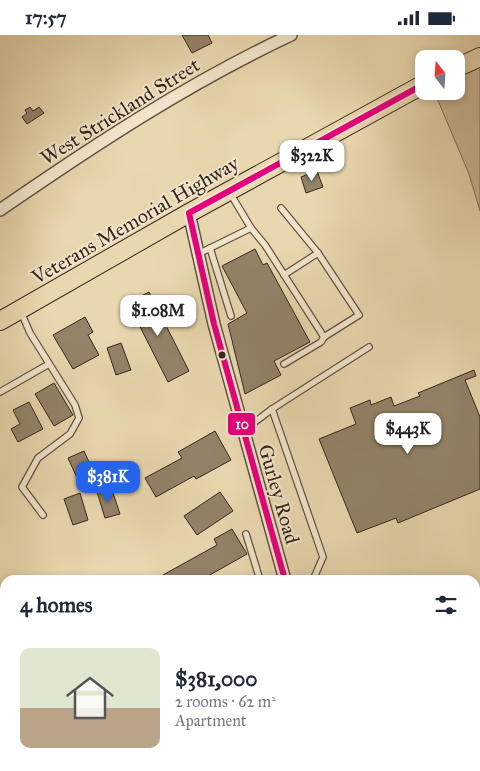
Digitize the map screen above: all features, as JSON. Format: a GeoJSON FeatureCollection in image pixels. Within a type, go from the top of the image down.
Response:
{"type":"FeatureCollection","features":[{"type":"Feature","properties":{"kind":"main road"},"geometry":{"type":"LineString","coordinates":[[465,64],[480,57]]}},
{"type":"Feature","properties":{"kind":"main road","name":"Veterans Memorial Highway"},"geometry":{"type":"LineString","coordinates":[[0,321],[188,213],[415,89]]}},
{"type":"Feature","properties":{"kind":"street","name":"West Strickland Street"},"geometry":{"type":"LineString","coordinates":[[0,210],[147,113],[248,55],[291,35]]}},
{"type":"Feature","properties":{"kind":"street","name":"Gurley Road"},"geometry":{"type":"LineString","coordinates":[[188,213],[242,432],[284,575]]}},
{"type":"Feature","properties":{"kind":"lane"},"geometry":{"type":"LineString","coordinates":[[229,191],[251,228],[265,245],[324,337]]}},
{"type":"Feature","properties":{"kind":"lane"},"geometry":{"type":"LineString","coordinates":[[281,209],[318,253],[359,315],[324,337],[321,342],[284,364]]}},
{"type":"Feature","properties":{"kind":"lane"},"geometry":{"type":"LineString","coordinates":[[198,254],[251,228]]}},
{"type":"Feature","properties":{"kind":"lane"},"geometry":{"type":"LineString","coordinates":[[210,248],[231,316]]}},
{"type":"Feature","properties":{"kind":"lane"},"geometry":{"type":"LineString","coordinates":[[284,275],[318,253]]}},
{"type":"Feature","properties":{"kind":"lane"},"geometry":{"type":"LineString","coordinates":[[20,310],[49,364],[75,405],[79,418],[70,434],[38,458],[22,487],[43,515]]}},
{"type":"Feature","properties":{"kind":"lane"},"geometry":{"type":"LineString","coordinates":[[242,432],[272,409],[369,347]]}},
{"type":"Feature","properties":{"kind":"lane"},"geometry":{"type":"LineString","coordinates":[[0,392],[49,364]]}},
{"type":"Feature","properties":{"kind":"lane"},"geometry":{"type":"LineString","coordinates":[[272,409],[323,557],[315,575]]}},
{"type":"Feature","properties":{"kind":"lane"},"geometry":{"type":"LineString","coordinates":[[246,534],[258,575]]}},
{"type":"Feature","properties":{"kind":"shaded area"},"geometry":{"type":"Polygon","coordinates":[[[480,59],[480,211],[469,174],[438,100],[465,100],[465,65],[480,59]]]}},
{"type":"Feature","properties":{"kind":"building"},"geometry":{"type":"Polygon","coordinates":[[[182,35],[208,35],[212,43],[192,53],[182,35]]]}},
{"type":"Feature","properties":{"kind":"building"},"geometry":{"type":"Polygon","coordinates":[[[30,107],[33,111],[39,107],[44,113],[27,124],[22,117],[27,113],[25,110],[30,107]]]}},
{"type":"Feature","properties":{"kind":"building"},"geometry":{"type":"Polygon","coordinates":[[[317,171],[323,187],[306,193],[301,177],[317,171]]]}},
{"type":"Feature","properties":{"kind":"building"},"geometry":{"type":"Polygon","coordinates":[[[255,249],[263,265],[267,263],[310,342],[274,361],[281,375],[245,394],[228,324],[247,313],[222,266],[255,249]]]}},
{"type":"Feature","properties":{"kind":"building"},"geometry":{"type":"Polygon","coordinates":[[[149,292],[189,371],[168,382],[128,303],[149,292]]]}},
{"type":"Feature","properties":{"kind":"building"},"geometry":{"type":"Polygon","coordinates":[[[85,317],[93,332],[88,335],[99,355],[73,369],[53,335],[85,317]]]}},
{"type":"Feature","properties":{"kind":"building"},"geometry":{"type":"Polygon","coordinates":[[[121,343],[131,370],[116,375],[107,348],[121,343]]]}},
{"type":"Feature","properties":{"kind":"building"},"geometry":{"type":"Polygon","coordinates":[[[474,370],[476,376],[465,380],[480,417],[480,489],[398,523],[396,518],[357,533],[319,439],[356,424],[350,408],[370,400],[371,405],[391,397],[394,406],[420,396],[418,393],[474,370]]]}},
{"type":"Feature","properties":{"kind":"building"},"geometry":{"type":"Polygon","coordinates":[[[54,383],[73,415],[54,426],[35,394],[54,383]]]}},
{"type":"Feature","properties":{"kind":"building"},"geometry":{"type":"Polygon","coordinates":[[[29,402],[43,429],[18,442],[11,429],[20,424],[13,410],[29,402]]]}},
{"type":"Feature","properties":{"kind":"building"},"geometry":{"type":"Polygon","coordinates":[[[215,431],[231,460],[196,479],[194,476],[156,497],[145,478],[182,458],[178,452],[215,431]]]}},
{"type":"Feature","properties":{"kind":"building"},"geometry":{"type":"Polygon","coordinates":[[[84,451],[94,473],[78,480],[68,458],[84,451]]]}},
{"type":"Feature","properties":{"kind":"building"},"geometry":{"type":"Polygon","coordinates":[[[111,487],[120,514],[105,518],[97,492],[111,487]]]}},
{"type":"Feature","properties":{"kind":"building"},"geometry":{"type":"Polygon","coordinates":[[[220,492],[233,511],[197,535],[184,516],[220,492]]]}},
{"type":"Feature","properties":{"kind":"building"},"geometry":{"type":"Polygon","coordinates":[[[80,493],[88,520],[73,525],[64,499],[80,493]]]}},
{"type":"Feature","properties":{"kind":"building"},"geometry":{"type":"Polygon","coordinates":[[[232,529],[247,554],[210,575],[163,575],[217,545],[214,539],[232,529]]]}},
{"type":"Feature","properties":{"kind":"transit line","name":"10"},"geometry":{"type":"LineString","coordinates":[[284,575],[214,324],[189,213],[415,89]]}}]}
